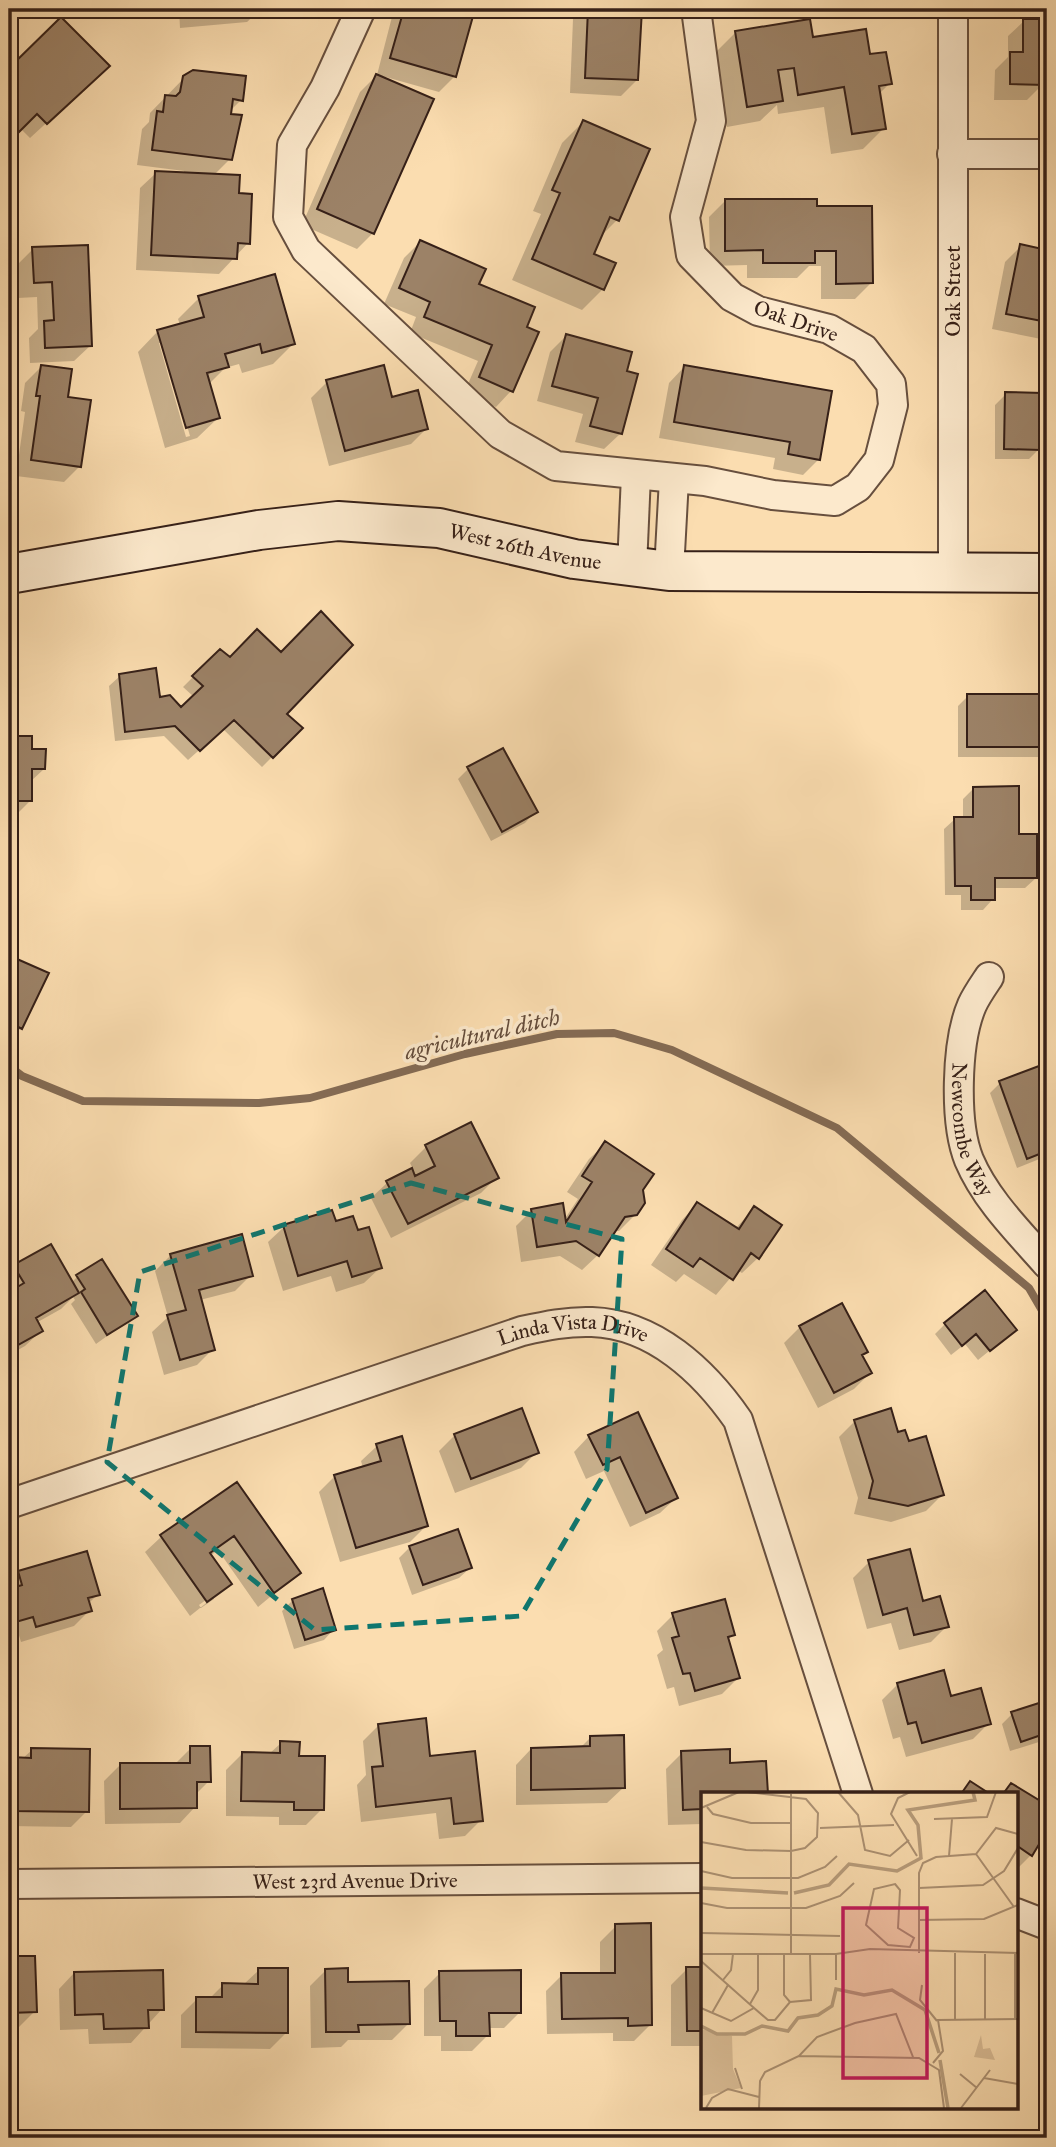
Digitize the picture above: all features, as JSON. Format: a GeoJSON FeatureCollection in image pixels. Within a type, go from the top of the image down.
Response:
{"type":"FeatureCollection","features":[{"type":"Feature","properties":{"kind":"street","name":"Oak Drive"},"geometry":{"type":"LineString","coordinates":[[361,9],[325,88],[292,145],[289,217],[306,250],[500,434],[556,466],[705,481],[773,495],[835,501],[858,487],[878,460],[893,405],[891,384],[864,349],[829,328],[758,311],[732,297],[691,256],[685,217],[711,121],[696,9]]}},
{"type":"Feature","properties":{"kind":"street","name":"Oak Street"},"geometry":{"type":"LineString","coordinates":[[953,9],[953,573]]}},
{"type":"Feature","properties":{"kind":"street"},"geometry":{"type":"LineString","coordinates":[[952,154],[1047,154]]}},
{"type":"Feature","properties":{"kind":"street"},"geometry":{"type":"LineString","coordinates":[[632,567],[636,475]]}},
{"type":"Feature","properties":{"kind":"street"},"geometry":{"type":"LineString","coordinates":[[669,571],[674,479]]}},
{"type":"Feature","properties":{"kind":"street","name":"West 26th Avenue"},"geometry":{"type":"LineString","coordinates":[[9,574],[259,530],[338,521],[439,528],[575,559],[669,571],[1047,573]]}},
{"type":"Feature","properties":{"kind":"street","name":"Newcombe Way"},"geometry":{"type":"LineString","coordinates":[[989,977],[971,1006],[961,1055],[962,1135],[970,1160],[996,1206],[1047,1264]]}},
{"type":"Feature","properties":{"kind":"street","name":"Linda Vista Drive"},"geometry":{"type":"LineString","coordinates":[[9,1504],[522,1331],[593,1322],[638,1331],[662,1343],[715,1386],[738,1420],[857,1792]]}},
{"type":"Feature","properties":{"kind":"street","name":"West 23rd Avenue Drive"},"geometry":{"type":"LineString","coordinates":[[9,1884],[701,1878]]}},
{"type":"Feature","properties":{"kind":"street"},"geometry":{"type":"LineString","coordinates":[[1018,1914],[1047,1925]]}},
{"type":"Feature","properties":{"kind":"highlighted area"},"geometry":{"type":"Polygon","coordinates":[[[411,1183],[622,1239],[607,1469],[521,1616],[315,1630],[107,1462],[140,1272],[411,1183]]]}},
{"type":"Feature","properties":{"kind":"building"},"geometry":{"type":"Polygon","coordinates":[[[404,9],[475,9],[456,77],[390,58],[404,9]]]}},
{"type":"Feature","properties":{"kind":"building"},"geometry":{"type":"Polygon","coordinates":[[[588,9],[642,9],[638,80],[585,78],[588,9]]]}},
{"type":"Feature","properties":{"kind":"building"},"geometry":{"type":"Polygon","coordinates":[[[61,17],[110,66],[47,124],[37,114],[19,132],[9,122],[9,68],[61,17]]]}},
{"type":"Feature","properties":{"kind":"building"},"geometry":{"type":"Polygon","coordinates":[[[810,19],[813,37],[866,29],[870,54],[886,52],[892,84],[879,86],[886,129],[852,134],[844,87],[798,95],[794,68],[778,70],[783,101],[747,107],[735,31],[810,19]]]}},
{"type":"Feature","properties":{"kind":"building"},"geometry":{"type":"Polygon","coordinates":[[[1023,19],[1047,19],[1045,85],[1010,84],[1010,52],[1023,52],[1023,19]]]}},
{"type":"Feature","properties":{"kind":"building"},"geometry":{"type":"Polygon","coordinates":[[[193,70],[246,76],[243,101],[233,99],[231,114],[242,115],[232,160],[152,150],[157,111],[163,112],[165,95],[176,96],[180,92],[183,76],[193,70]]]}},
{"type":"Feature","properties":{"kind":"building"},"geometry":{"type":"Polygon","coordinates":[[[376,74],[434,99],[374,234],[317,209],[376,74]]]}},
{"type":"Feature","properties":{"kind":"building"},"geometry":{"type":"Polygon","coordinates":[[[583,120],[650,149],[619,221],[610,217],[594,254],[616,263],[604,290],[532,259],[560,193],[552,190],[583,120]]]}},
{"type":"Feature","properties":{"kind":"building"},"geometry":{"type":"Polygon","coordinates":[[[155,171],[240,175],[239,193],[252,194],[250,244],[238,243],[237,259],[151,255],[155,171]]]}},
{"type":"Feature","properties":{"kind":"building"},"geometry":{"type":"Polygon","coordinates":[[[725,199],[817,199],[817,206],[872,206],[873,283],[836,284],[836,251],[815,251],[815,263],[763,263],[763,250],[725,251],[725,199]]]}},
{"type":"Feature","properties":{"kind":"building"},"geometry":{"type":"Polygon","coordinates":[[[420,240],[486,269],[479,284],[535,307],[527,327],[539,332],[513,392],[479,377],[492,345],[424,317],[430,302],[399,288],[420,240]]]}},
{"type":"Feature","properties":{"kind":"building"},"geometry":{"type":"Polygon","coordinates":[[[1020,244],[1047,250],[1047,322],[1006,314],[1020,244]]]}},
{"type":"Feature","properties":{"kind":"building"},"geometry":{"type":"Polygon","coordinates":[[[88,245],[92,346],[45,348],[44,321],[54,320],[52,282],[34,283],[32,247],[88,245]]]}},
{"type":"Feature","properties":{"kind":"building"},"geometry":{"type":"Polygon","coordinates":[[[275,274],[295,344],[262,353],[260,344],[225,354],[229,367],[207,373],[220,418],[186,428],[157,330],[204,317],[198,296],[275,274]]]}},
{"type":"Feature","properties":{"kind":"building"},"geometry":{"type":"Polygon","coordinates":[[[566,334],[632,352],[627,371],[638,374],[622,434],[590,426],[598,398],[552,386],[566,334]]]}},
{"type":"Feature","properties":{"kind":"building"},"geometry":{"type":"Polygon","coordinates":[[[41,365],[72,369],[68,397],[91,400],[81,467],[31,460],[40,396],[36,396],[41,365]]]}},
{"type":"Feature","properties":{"kind":"building"},"geometry":{"type":"Polygon","coordinates":[[[384,365],[392,397],[418,390],[428,429],[345,451],[326,380],[384,365]]]}},
{"type":"Feature","properties":{"kind":"building"},"geometry":{"type":"Polygon","coordinates":[[[684,365],[832,391],[820,460],[788,454],[790,442],[674,422],[684,365]]]}},
{"type":"Feature","properties":{"kind":"building"},"geometry":{"type":"Polygon","coordinates":[[[1005,392],[1042,393],[1041,450],[1004,449],[1005,392]]]}},
{"type":"Feature","properties":{"kind":"building"},"geometry":{"type":"Polygon","coordinates":[[[321,611],[353,645],[287,714],[303,728],[273,758],[234,720],[200,751],[175,726],[125,732],[119,674],[156,668],[160,697],[170,695],[181,707],[203,686],[192,676],[220,649],[230,657],[257,629],[281,652],[321,611]]]}},
{"type":"Feature","properties":{"kind":"building"},"geometry":{"type":"Polygon","coordinates":[[[967,694],[1047,694],[1047,747],[967,747],[967,694]]]}},
{"type":"Feature","properties":{"kind":"building"},"geometry":{"type":"Polygon","coordinates":[[[9,736],[32,736],[32,749],[46,749],[45,769],[32,769],[32,801],[9,801],[9,736]]]}},
{"type":"Feature","properties":{"kind":"building"},"geometry":{"type":"Polygon","coordinates":[[[503,748],[538,812],[502,832],[467,767],[503,748]]]}},
{"type":"Feature","properties":{"kind":"building"},"geometry":{"type":"Polygon","coordinates":[[[1019,786],[1019,834],[1037,834],[1037,878],[995,878],[995,900],[971,900],[971,886],[955,886],[954,817],[973,817],[973,787],[1019,786]]]}},
{"type":"Feature","properties":{"kind":"building"},"geometry":{"type":"Polygon","coordinates":[[[9,828],[16,828],[15,895],[9,895],[9,828]]]}},
{"type":"Feature","properties":{"kind":"building"},"geometry":{"type":"Polygon","coordinates":[[[17,959],[49,973],[22,1029],[9,1022],[9,976],[17,959]]]}},
{"type":"Feature","properties":{"kind":"building"},"geometry":{"type":"Polygon","coordinates":[[[1047,1063],[1047,1151],[1027,1159],[999,1081],[1047,1063]]]}},
{"type":"Feature","properties":{"kind":"building"},"geometry":{"type":"Polygon","coordinates":[[[471,1122],[499,1178],[408,1224],[386,1181],[412,1168],[415,1176],[435,1166],[425,1145],[471,1122]]]}},
{"type":"Feature","properties":{"kind":"building"},"geometry":{"type":"Polygon","coordinates":[[[605,1141],[654,1174],[643,1190],[645,1203],[637,1215],[625,1217],[599,1256],[576,1241],[537,1247],[531,1209],[563,1203],[566,1222],[592,1182],[582,1176],[605,1141]]]}},
{"type":"Feature","properties":{"kind":"building"},"geometry":{"type":"Polygon","coordinates":[[[697,1202],[739,1229],[754,1206],[782,1225],[759,1259],[751,1253],[733,1280],[700,1258],[693,1267],[666,1249],[697,1202]]]}},
{"type":"Feature","properties":{"kind":"building"},"geometry":{"type":"Polygon","coordinates":[[[332,1210],[336,1221],[353,1216],[358,1230],[369,1227],[382,1268],[352,1277],[347,1261],[298,1276],[283,1225],[332,1210]]]}},
{"type":"Feature","properties":{"kind":"building"},"geometry":{"type":"Polygon","coordinates":[[[242,1234],[253,1276],[199,1290],[215,1350],[180,1360],[167,1315],[186,1310],[170,1254],[242,1234]]]}},
{"type":"Feature","properties":{"kind":"building"},"geometry":{"type":"Polygon","coordinates":[[[51,1244],[79,1293],[36,1318],[43,1331],[9,1350],[9,1292],[24,1283],[13,1265],[51,1244]]]}},
{"type":"Feature","properties":{"kind":"building"},"geometry":{"type":"Polygon","coordinates":[[[102,1259],[138,1316],[107,1335],[81,1292],[85,1289],[76,1275],[102,1259]]]}},
{"type":"Feature","properties":{"kind":"building"},"geometry":{"type":"Polygon","coordinates":[[[985,1290],[1017,1330],[990,1351],[976,1334],[962,1346],[944,1323],[985,1290]]]}},
{"type":"Feature","properties":{"kind":"building"},"geometry":{"type":"Polygon","coordinates":[[[842,1303],[868,1352],[862,1355],[872,1373],[834,1393],[799,1326],[842,1303]]]}},
{"type":"Feature","properties":{"kind":"building"},"geometry":{"type":"Polygon","coordinates":[[[522,1408],[539,1453],[471,1479],[454,1434],[522,1408]]]}},
{"type":"Feature","properties":{"kind":"building"},"geometry":{"type":"Polygon","coordinates":[[[891,1408],[898,1432],[905,1430],[909,1441],[926,1436],[944,1495],[908,1506],[869,1498],[873,1481],[854,1420],[891,1408]]]}},
{"type":"Feature","properties":{"kind":"building"},"geometry":{"type":"Polygon","coordinates":[[[638,1412],[678,1498],[646,1513],[620,1457],[603,1465],[588,1435],[638,1412]]]}},
{"type":"Feature","properties":{"kind":"building"},"geometry":{"type":"Polygon","coordinates":[[[402,1436],[428,1526],[356,1548],[334,1475],[381,1461],[376,1444],[402,1436]]]}},
{"type":"Feature","properties":{"kind":"building"},"geometry":{"type":"Polygon","coordinates":[[[237,1482],[301,1573],[274,1593],[234,1536],[210,1553],[232,1584],[207,1602],[160,1535],[237,1482]]]}},
{"type":"Feature","properties":{"kind":"building"},"geometry":{"type":"Polygon","coordinates":[[[458,1529],[472,1568],[423,1585],[409,1546],[458,1529]]]}},
{"type":"Feature","properties":{"kind":"building"},"geometry":{"type":"Polygon","coordinates":[[[910,1549],[923,1601],[940,1596],[949,1627],[914,1635],[907,1608],[883,1615],[868,1560],[910,1549]]]}},
{"type":"Feature","properties":{"kind":"building"},"geometry":{"type":"Polygon","coordinates":[[[87,1551],[100,1595],[88,1598],[92,1611],[36,1627],[33,1617],[9,1624],[9,1589],[22,1585],[18,1571],[87,1551]]]}},
{"type":"Feature","properties":{"kind":"building"},"geometry":{"type":"Polygon","coordinates":[[[323,1588],[336,1630],[305,1640],[292,1599],[323,1588]]]}},
{"type":"Feature","properties":{"kind":"building"},"geometry":{"type":"Polygon","coordinates":[[[725,1599],[735,1635],[728,1637],[740,1678],[695,1691],[690,1673],[683,1674],[672,1638],[679,1636],[672,1613],[725,1599]]]}},
{"type":"Feature","properties":{"kind":"building"},"geometry":{"type":"Polygon","coordinates":[[[944,1670],[951,1696],[981,1688],[991,1724],[922,1743],[916,1722],[908,1724],[897,1683],[944,1670]]]}},
{"type":"Feature","properties":{"kind":"building"},"geometry":{"type":"Polygon","coordinates":[[[1042,1702],[1047,1718],[1047,1733],[1021,1742],[1011,1712],[1042,1702]]]}},
{"type":"Feature","properties":{"kind":"building"},"geometry":{"type":"Polygon","coordinates":[[[426,1718],[430,1756],[475,1751],[483,1821],[454,1824],[451,1798],[376,1807],[372,1767],[383,1766],[378,1724],[426,1718]]]}},
{"type":"Feature","properties":{"kind":"building"},"geometry":{"type":"Polygon","coordinates":[[[624,1735],[625,1788],[531,1790],[531,1748],[590,1746],[590,1736],[624,1735]]]}},
{"type":"Feature","properties":{"kind":"building"},"geometry":{"type":"Polygon","coordinates":[[[280,1741],[300,1742],[299,1756],[325,1756],[324,1810],[294,1810],[294,1802],[241,1801],[242,1752],[280,1753],[280,1741]]]}},
{"type":"Feature","properties":{"kind":"building"},"geometry":{"type":"Polygon","coordinates":[[[190,1746],[210,1746],[211,1782],[197,1782],[197,1808],[120,1809],[120,1763],[190,1763],[190,1746]]]}},
{"type":"Feature","properties":{"kind":"building"},"geometry":{"type":"Polygon","coordinates":[[[31,1748],[90,1749],[89,1812],[11,1811],[11,1757],[31,1758],[31,1748]]]}},
{"type":"Feature","properties":{"kind":"building"},"geometry":{"type":"Polygon","coordinates":[[[730,1749],[730,1763],[766,1761],[768,1792],[701,1792],[701,1809],[683,1810],[681,1751],[730,1749]]]}},
{"type":"Feature","properties":{"kind":"building"},"geometry":{"type":"Polygon","coordinates":[[[970,1781],[987,1792],[962,1792],[970,1781]]]}},
{"type":"Feature","properties":{"kind":"building"},"geometry":{"type":"Polygon","coordinates":[[[1011,1783],[1047,1805],[1047,1831],[1032,1856],[1018,1846],[1018,1792],[1004,1792],[1011,1783]]]}},
{"type":"Feature","properties":{"kind":"building"},"geometry":{"type":"Polygon","coordinates":[[[651,1923],[652,2025],[628,2026],[628,2018],[562,2019],[561,1973],[615,1973],[615,1924],[651,1923]]]}},
{"type":"Feature","properties":{"kind":"building"},"geometry":{"type":"Polygon","coordinates":[[[9,1956],[35,1956],[37,2012],[9,2013],[9,1956]]]}},
{"type":"Feature","properties":{"kind":"building"},"geometry":{"type":"Polygon","coordinates":[[[686,1967],[701,1967],[701,2031],[687,2031],[686,1967]]]}},
{"type":"Feature","properties":{"kind":"building"},"geometry":{"type":"Polygon","coordinates":[[[258,1968],[288,1968],[288,2033],[196,2032],[196,1997],[222,1997],[222,1983],[258,1984],[258,1968]]]}},
{"type":"Feature","properties":{"kind":"building"},"geometry":{"type":"Polygon","coordinates":[[[348,1968],[348,1982],[409,1981],[410,2024],[358,2025],[359,2032],[326,2032],[325,1969],[348,1968]]]}},
{"type":"Feature","properties":{"kind":"building"},"geometry":{"type":"Polygon","coordinates":[[[163,1970],[164,2010],[148,2010],[149,2028],[104,2029],[103,2014],[75,2015],[74,1972],[163,1970]]]}},
{"type":"Feature","properties":{"kind":"building"},"geometry":{"type":"Polygon","coordinates":[[[521,1970],[521,2013],[489,2013],[490,2036],[456,2036],[456,2021],[440,2021],[439,1971],[521,1970]]]}},
{"type":"Feature","properties":{"kind":"waterway","name":"agricultural ditch"},"geometry":{"type":"LineString","coordinates":[[9,1066],[22,1076],[83,1101],[259,1103],[310,1098],[465,1054],[557,1034],[614,1033],[672,1050],[837,1128],[1029,1288],[1047,1319]]}}]}
